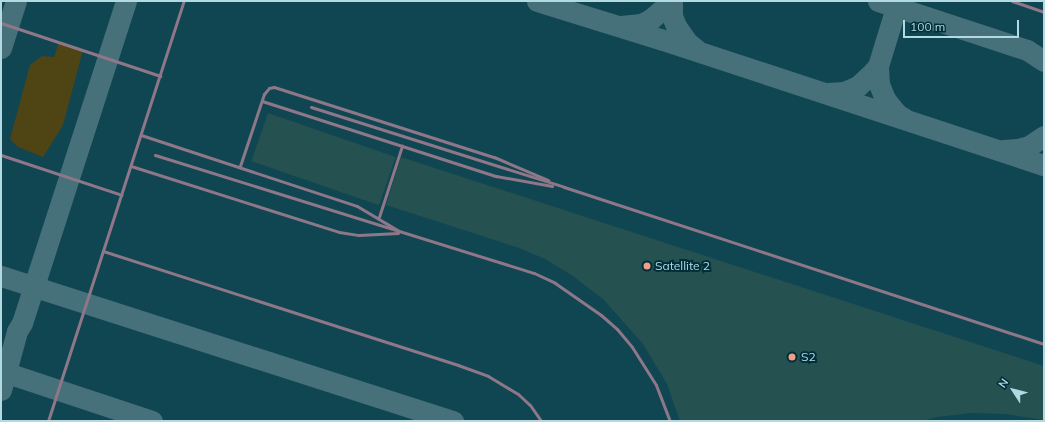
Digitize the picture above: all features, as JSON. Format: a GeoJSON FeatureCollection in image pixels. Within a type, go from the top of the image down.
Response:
{"type":"FeatureCollection","features":[{"type":"Feature","properties":{"kind":"lane"},"geometry":{"type":"LineString","coordinates":[[48,421],[184,1]]}},
{"type":"Feature","properties":{"kind":"lane"},"geometry":{"type":"LineString","coordinates":[[1012,1],[1044,12]]}},
{"type":"Feature","properties":{"kind":"lane"},"geometry":{"type":"LineString","coordinates":[[1,23],[160,76]]}},
{"type":"Feature","properties":{"kind":"lane"},"geometry":{"type":"LineString","coordinates":[[240,166],[262,100],[269,88],[281,88],[494,157],[564,188]]}},
{"type":"Feature","properties":{"kind":"lane"},"geometry":{"type":"LineString","coordinates":[[262,100],[496,176],[564,188]]}},
{"type":"Feature","properties":{"kind":"lane"},"geometry":{"type":"LineString","coordinates":[[311,107],[1044,344]]}},
{"type":"Feature","properties":{"kind":"lane"},"geometry":{"type":"LineString","coordinates":[[141,135],[240,166],[357,206],[379,217],[402,233]]}},
{"type":"Feature","properties":{"kind":"lane"},"geometry":{"type":"LineString","coordinates":[[379,217],[402,146]]}},
{"type":"Feature","properties":{"kind":"lane"},"geometry":{"type":"LineString","coordinates":[[1,155],[122,195]]}},
{"type":"Feature","properties":{"kind":"lane"},"geometry":{"type":"LineString","coordinates":[[155,155],[534,274],[555,283],[577,296],[617,329],[632,347],[656,386],[670,421]]}},
{"type":"Feature","properties":{"kind":"lane"},"geometry":{"type":"LineString","coordinates":[[131,166],[340,232],[359,235],[402,233]]}},
{"type":"Feature","properties":{"kind":"lane"},"geometry":{"type":"LineString","coordinates":[[103,251],[488,376],[518,394],[530,405],[541,421]]}},
{"type":"Feature","properties":{"kind":"shaded area"},"geometry":{"type":"Polygon","coordinates":[[[1,1],[1044,1],[1044,421],[1,421],[1,1]]]}},
{"type":"Feature","properties":{"kind":"shaded area"},"geometry":{"type":"Polygon","coordinates":[[[59,42],[83,50],[63,125],[43,157],[18,147],[10,139],[30,65],[42,56],[54,57],[59,42]]]}},
{"type":"Feature","properties":{"kind":"building"},"geometry":{"type":"Polygon","coordinates":[[[268,113],[396,157],[379,205],[251,161],[268,113]]]}},
{"type":"Feature","properties":{"kind":"building","name":"Satellite 2"},"geometry":{"type":"Polygon","coordinates":[[[401,157],[1044,366],[1044,420],[1005,414],[972,413],[937,417],[922,421],[680,421],[667,384],[643,344],[604,300],[573,276],[545,259],[519,248],[386,205],[401,157]]]}},
{"type":"Feature","properties":{"kind":"taxiway"},"geometry":{"type":"LineString","coordinates":[[1,48],[16,1]]}},
{"type":"Feature","properties":{"kind":"taxiway"},"geometry":{"type":"LineString","coordinates":[[1,390],[17,331],[22,323],[126,1]]}},
{"type":"Feature","properties":{"kind":"taxiway"},"geometry":{"type":"LineString","coordinates":[[537,1],[660,39],[1044,165]]}},
{"type":"Feature","properties":{"kind":"taxiway"},"geometry":{"type":"LineString","coordinates":[[672,1],[672,16],[676,26],[688,43],[696,49]]}},
{"type":"Feature","properties":{"kind":"taxiway"},"geometry":{"type":"LineString","coordinates":[[621,26],[641,24],[651,19],[672,1]]}},
{"type":"Feature","properties":{"kind":"taxiway"},"geometry":{"type":"LineString","coordinates":[[878,1],[1027,50],[1044,61]]}},
{"type":"Feature","properties":{"kind":"taxiway"},"geometry":{"type":"LineString","coordinates":[[827,93],[844,92],[858,86],[878,66],[898,1]]}},
{"type":"Feature","properties":{"kind":"taxiway"},"geometry":{"type":"LineString","coordinates":[[878,66],[879,84],[885,99],[897,114],[904,118]]}},
{"type":"Feature","properties":{"kind":"taxiway"},"geometry":{"type":"LineString","coordinates":[[1003,150],[1018,149],[1029,146],[1044,136]]}},
{"type":"Feature","properties":{"kind":"taxiway"},"geometry":{"type":"LineString","coordinates":[[1,276],[453,421]]}},
{"type":"Feature","properties":{"kind":"taxiway"},"geometry":{"type":"LineString","coordinates":[[1,371],[152,421]]}},
{"type":"Feature","properties":{"kind":"place","name":"Satellite 2"},"geometry":{"type":"Point","coordinates":[647,266]}},
{"type":"Feature","properties":{"kind":"place","name":"S2"},"geometry":{"type":"Point","coordinates":[792,357]}}]}
